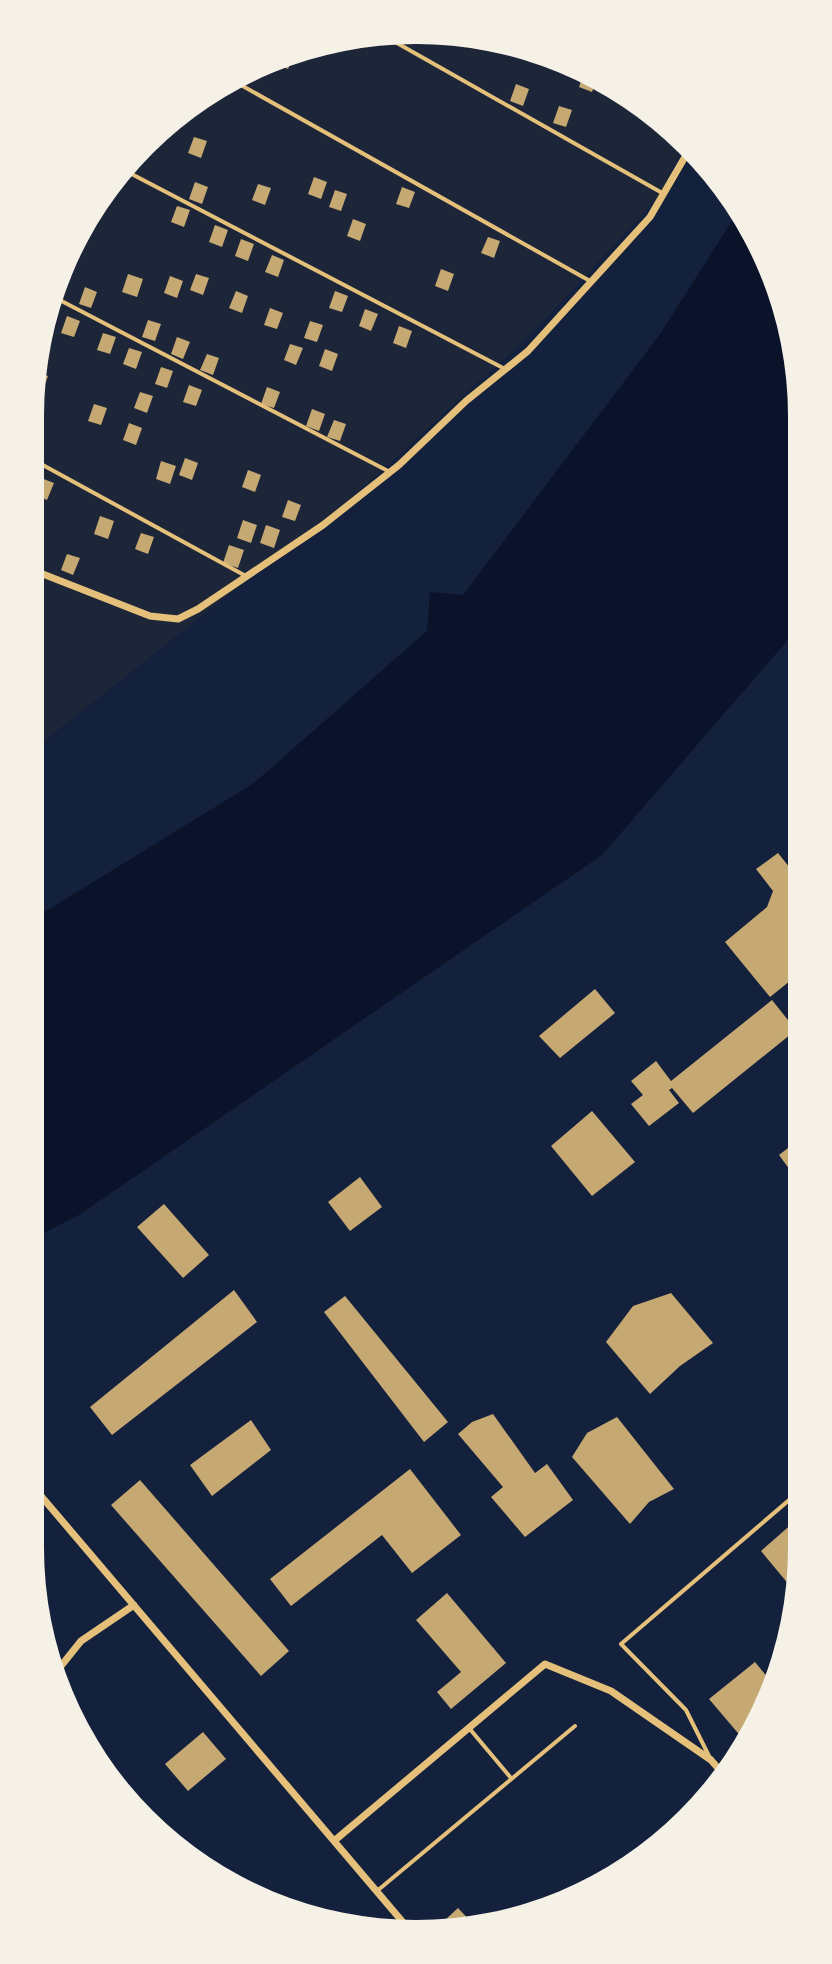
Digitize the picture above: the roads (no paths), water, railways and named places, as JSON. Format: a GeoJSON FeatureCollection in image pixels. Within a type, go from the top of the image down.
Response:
{"type":"FeatureCollection","features":[{"type":"Feature","properties":{"kind":"street"},"geometry":{"type":"LineString","coordinates":[[44,574],[150,616],[178,619],[198,609],[244,575],[323,525],[390,472],[466,401],[528,351],[650,217],[684,158]]}},
{"type":"Feature","properties":{"kind":"street"},"geometry":{"type":"LineString","coordinates":[[44,1499],[401,1919]]}},
{"type":"Feature","properties":{"kind":"street"},"geometry":{"type":"LineString","coordinates":[[63,1664],[81,1641],[134,1605]]}},
{"type":"Feature","properties":{"kind":"street"},"geometry":{"type":"LineString","coordinates":[[334,1841],[545,1664],[611,1691],[717,1766]]}},
{"type":"Feature","properties":{"kind":"lane"},"geometry":{"type":"LineString","coordinates":[[400,45],[664,194]]}},
{"type":"Feature","properties":{"kind":"lane"},"geometry":{"type":"LineString","coordinates":[[243,86],[592,282]]}},
{"type":"Feature","properties":{"kind":"lane"},"geometry":{"type":"LineString","coordinates":[[133,175],[505,369]]}},
{"type":"Feature","properties":{"kind":"lane"},"geometry":{"type":"LineString","coordinates":[[62,301],[390,472]]}},
{"type":"Feature","properties":{"kind":"lane"},"geometry":{"type":"LineString","coordinates":[[44,466],[244,575]]}},
{"type":"Feature","properties":{"kind":"lane"},"geometry":{"type":"LineString","coordinates":[[711,1760],[686,1710],[621,1644],[788,1501]]}},
{"type":"Feature","properties":{"kind":"lane"},"geometry":{"type":"LineString","coordinates":[[377,1891],[575,1726]]}},
{"type":"Feature","properties":{"kind":"lane"},"geometry":{"type":"LineString","coordinates":[[469,1728],[512,1779]]}}]}
